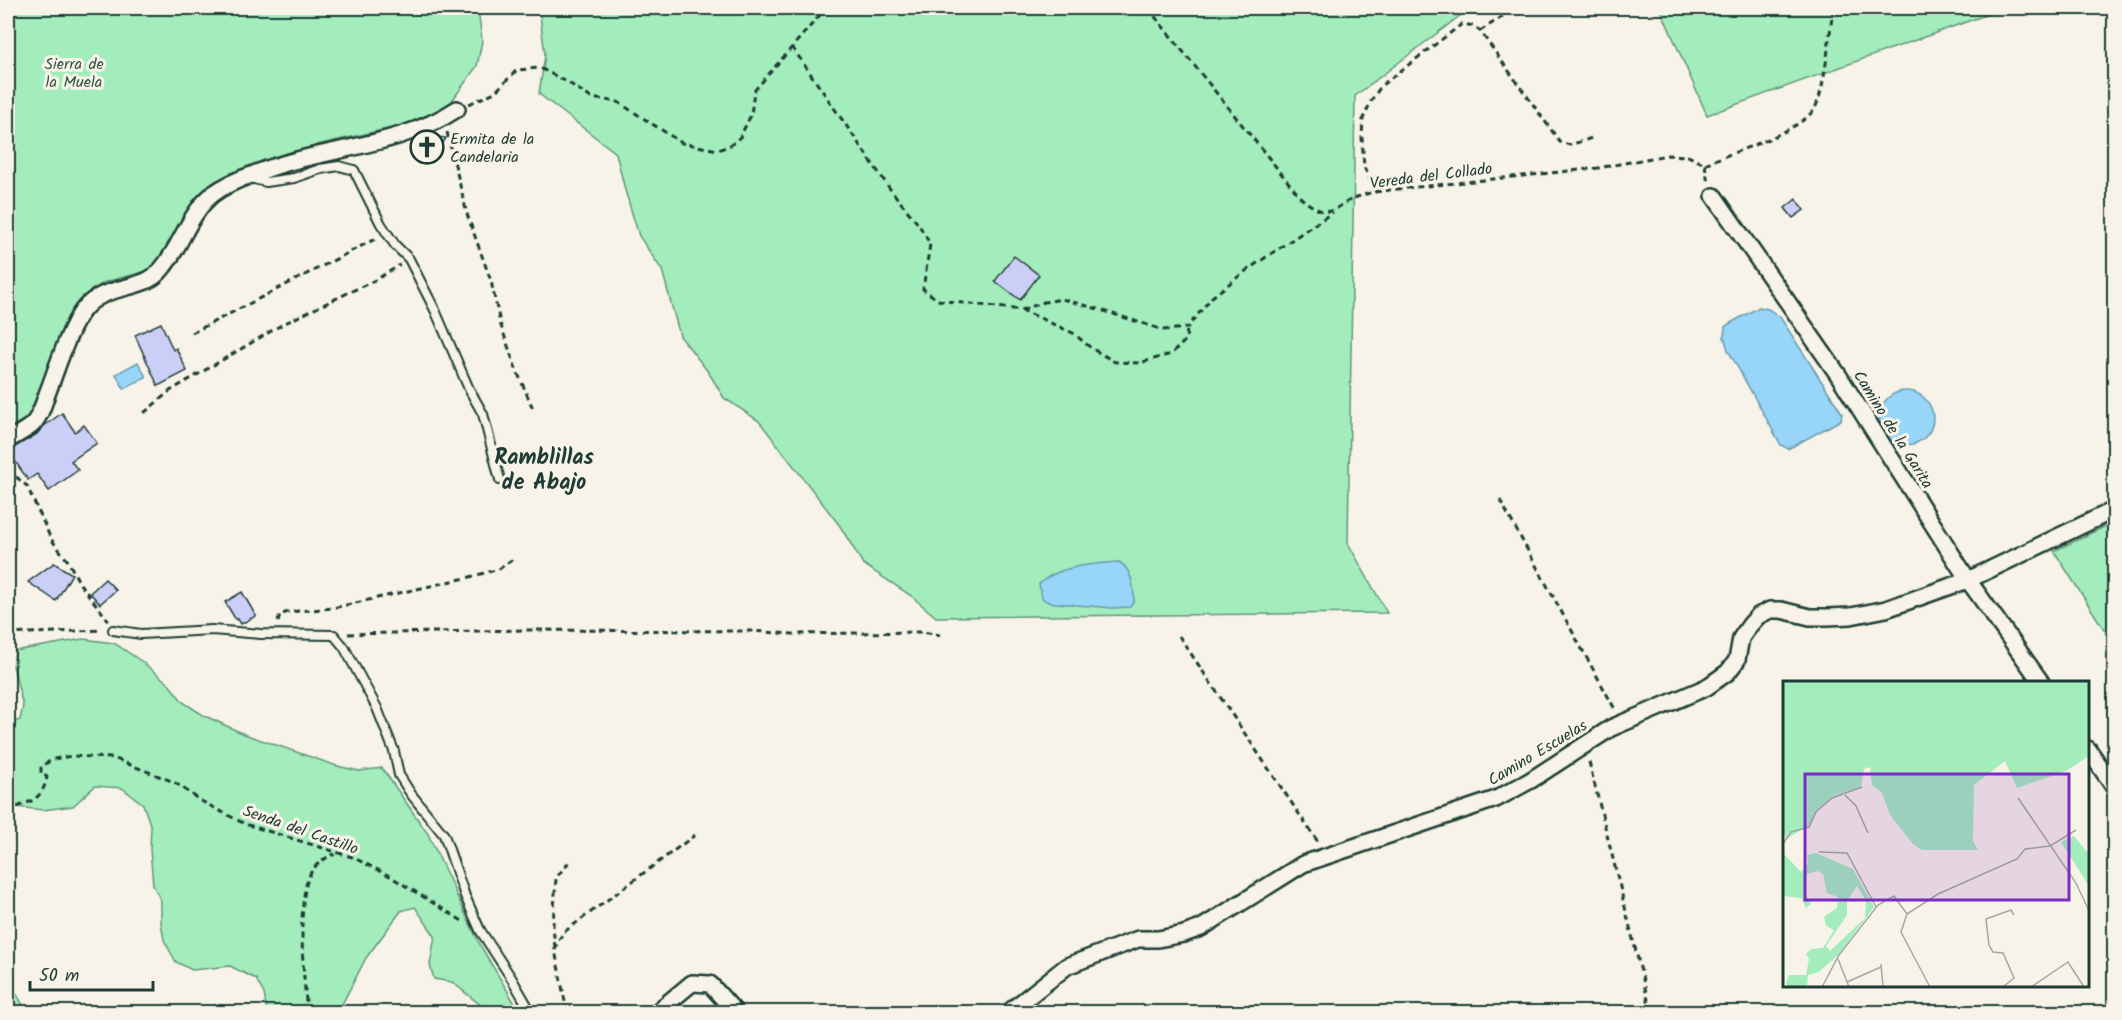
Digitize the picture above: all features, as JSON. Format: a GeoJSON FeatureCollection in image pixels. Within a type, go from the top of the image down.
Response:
{"type":"FeatureCollection","features":[{"type":"Feature","properties":{"kind":"street"},"geometry":{"type":"LineString","coordinates":[[8,440],[31,426],[40,414],[82,310],[95,298],[114,289],[148,280],[159,272],[193,215],[212,195],[230,183],[270,167],[417,130],[457,109]]}},
{"type":"Feature","properties":{"kind":"street","name":"Camino de la Garita"},"geometry":{"type":"LineString","coordinates":[[1714,196],[1839,376],[1968,580],[2040,681]]}},
{"type":"Feature","properties":{"kind":"street","name":"Camino Escuelas"},"geometry":{"type":"LineString","coordinates":[[1009,1012],[1067,966],[1138,939],[1158,939],[1201,928],[1303,864],[1496,799],[1623,723],[1707,687],[1728,672],[1737,660],[1741,638],[1758,616],[1770,610],[1781,610],[1810,617],[1851,616],[1886,609],[1968,580],[2115,510]]}},
{"type":"Feature","properties":{"kind":"street"},"geometry":{"type":"LineString","coordinates":[[2089,750],[2115,787]]}},
{"type":"Feature","properties":{"kind":"street"},"geometry":{"type":"LineString","coordinates":[[657,1012],[692,983],[698,982],[710,984],[735,1012]]}},
{"type":"Feature","properties":{"kind":"lane"},"geometry":{"type":"LineString","coordinates":[[245,177],[266,182],[294,178],[320,169],[339,166],[354,170],[387,233],[409,259],[435,310],[469,389],[483,414],[500,480]]}},
{"type":"Feature","properties":{"kind":"lane"},"geometry":{"type":"LineString","coordinates":[[113,630],[141,634],[212,630],[261,634],[334,635],[344,647],[377,708],[394,751],[399,775],[411,794],[444,835],[465,896],[480,930],[531,1012]]}},
{"type":"Feature","properties":{"kind":"path"},"geometry":{"type":"LineString","coordinates":[[457,109],[495,92],[517,70],[540,68],[591,98],[618,102],[682,143],[718,150],[731,145],[740,137],[751,115],[754,91],[826,8]]}},
{"type":"Feature","properties":{"kind":"path"},"geometry":{"type":"LineString","coordinates":[[1148,8],[1301,198],[1321,211],[1334,211]]}},
{"type":"Feature","properties":{"kind":"path"},"geometry":{"type":"LineString","coordinates":[[1480,30],[1516,8]]}},
{"type":"Feature","properties":{"kind":"path","name":"Vereda del Collado"},"geometry":{"type":"LineString","coordinates":[[1022,310],[1073,333],[1091,348],[1114,362],[1140,363],[1171,354],[1186,340],[1187,328],[1212,297],[1246,270],[1360,196],[1376,192],[1598,168],[1668,155],[1688,156],[1705,165],[1797,125],[1811,114],[1819,99],[1833,8]]}},
{"type":"Feature","properties":{"kind":"path"},"geometry":{"type":"LineString","coordinates":[[1376,192],[1364,167],[1362,137],[1363,119],[1372,99],[1382,85],[1462,24],[1474,26],[1480,30],[1560,142],[1569,144],[1595,137]]}},
{"type":"Feature","properties":{"kind":"path"},"geometry":{"type":"LineString","coordinates":[[792,47],[890,189],[919,225],[930,244],[923,289],[938,300],[1022,310],[1044,302],[1062,299],[1163,330],[1187,328]]}},
{"type":"Feature","properties":{"kind":"path"},"geometry":{"type":"LineString","coordinates":[[443,118],[467,214],[491,281],[500,323],[534,411]]}},
{"type":"Feature","properties":{"kind":"path"},"geometry":{"type":"LineString","coordinates":[[192,333],[387,233]]}},
{"type":"Feature","properties":{"kind":"path"},"geometry":{"type":"LineString","coordinates":[[144,413],[170,391],[257,339],[377,279],[409,259]]}},
{"type":"Feature","properties":{"kind":"path"},"geometry":{"type":"LineString","coordinates":[[8,470],[27,486],[51,539],[113,630],[8,634]]}},
{"type":"Feature","properties":{"kind":"path"},"geometry":{"type":"LineString","coordinates":[[1500,500],[1623,723]]}},
{"type":"Feature","properties":{"kind":"path"},"geometry":{"type":"LineString","coordinates":[[286,633],[278,625],[280,615],[288,612],[333,608],[470,577],[499,569],[513,559]]}},
{"type":"Feature","properties":{"kind":"path"},"geometry":{"type":"LineString","coordinates":[[334,635],[522,630],[752,631],[792,634],[922,632],[940,635]]}},
{"type":"Feature","properties":{"kind":"path"},"geometry":{"type":"LineString","coordinates":[[1179,636],[1328,856]]}},
{"type":"Feature","properties":{"kind":"path"},"geometry":{"type":"LineString","coordinates":[[1578,749],[1592,770],[1651,1012]]}},
{"type":"Feature","properties":{"kind":"path","name":"Senda del Castillo"},"geometry":{"type":"LineString","coordinates":[[8,812],[34,801],[46,783],[47,777],[41,773],[41,766],[54,759],[72,756],[113,758],[174,782],[201,801],[245,824],[352,857],[388,875],[449,914],[480,930]]}},
{"type":"Feature","properties":{"kind":"path"},"geometry":{"type":"LineString","coordinates":[[555,950],[558,941],[574,923],[695,835]]}},
{"type":"Feature","properties":{"kind":"path"},"geometry":{"type":"LineString","coordinates":[[307,1012],[303,929],[305,887],[311,872],[322,860],[337,853]]}},
{"type":"Feature","properties":{"kind":"path"},"geometry":{"type":"LineString","coordinates":[[567,1012],[555,950],[553,925],[556,878],[569,862]]}},
{"type":"Feature","properties":{"kind":"green space","name":"Sierra de la Muela"},"geometry":{"type":"Polygon","coordinates":[[[8,8],[478,8],[482,41],[477,66],[449,105],[417,122],[321,144],[257,163],[226,177],[199,198],[151,270],[105,282],[85,295],[35,411],[26,422],[8,433],[8,8]]]}},
{"type":"Feature","properties":{"kind":"green space"},"geometry":{"type":"Polygon","coordinates":[[[539,8],[1470,8],[1355,96],[1348,543],[1387,613],[936,617],[910,595],[863,564],[840,526],[759,421],[724,398],[709,373],[680,336],[662,270],[639,236],[616,153],[539,94],[545,55],[539,8]]]}},
{"type":"Feature","properties":{"kind":"green space"},"geometry":{"type":"Polygon","coordinates":[[[1660,8],[2005,8],[1707,115],[1660,8]]]}},
{"type":"Feature","properties":{"kind":"green space"},"geometry":{"type":"Polygon","coordinates":[[[2114,522],[2114,645],[2054,551],[2114,522]]]}},
{"type":"Feature","properties":{"kind":"green space"},"geometry":{"type":"Polygon","coordinates":[[[83,639],[114,643],[168,683],[183,702],[203,715],[244,734],[337,766],[359,771],[382,768],[428,834],[480,945],[520,1012],[485,1012],[483,1007],[452,982],[434,979],[430,965],[435,936],[415,907],[401,911],[366,958],[338,1012],[267,1012],[264,994],[256,979],[230,966],[192,970],[176,962],[164,940],[161,901],[153,885],[151,827],[143,804],[122,788],[95,786],[73,806],[43,810],[16,807],[8,820],[8,724],[20,720],[23,706],[13,666],[15,651],[83,639]]]}},
{"type":"Feature","properties":{"kind":"green space"},"geometry":{"type":"Polygon","coordinates":[[[8,979],[27,1012],[8,1012],[8,979]]]}},
{"type":"Feature","properties":{"kind":"water"},"geometry":{"type":"Polygon","coordinates":[[[1759,307],[1768,309],[1780,317],[1842,413],[1841,420],[1788,449],[1781,445],[1728,350],[1724,336],[1725,327],[1759,307]]]}},
{"type":"Feature","properties":{"kind":"water"},"geometry":{"type":"Polygon","coordinates":[[[138,362],[146,377],[124,389],[116,374],[138,362]]]}},
{"type":"Feature","properties":{"kind":"water"},"geometry":{"type":"Polygon","coordinates":[[[1906,391],[1925,399],[1933,418],[1925,437],[1906,445],[1887,437],[1879,418],[1887,399],[1906,391]]]}},
{"type":"Feature","properties":{"kind":"water"},"geometry":{"type":"Polygon","coordinates":[[[1119,562],[1127,569],[1131,579],[1134,601],[1130,607],[1112,608],[1056,603],[1042,598],[1039,584],[1056,573],[1077,567],[1119,562]]]}},
{"type":"Feature","properties":{"kind":"building","name":"Ermita de la Candelaria"},"geometry":{"type":"Polygon","coordinates":[[[432,133],[437,137],[446,138],[439,149],[415,156],[412,142],[432,133]]]}},
{"type":"Feature","properties":{"kind":"building"},"geometry":{"type":"Polygon","coordinates":[[[1796,199],[1804,210],[1793,218],[1785,208],[1796,199]]]}},
{"type":"Feature","properties":{"kind":"building"},"geometry":{"type":"Polygon","coordinates":[[[1014,256],[1039,275],[1020,300],[995,281],[1014,256]]]}},
{"type":"Feature","properties":{"kind":"building"},"geometry":{"type":"Polygon","coordinates":[[[161,323],[173,350],[176,348],[187,371],[158,386],[135,335],[161,323]]]}},
{"type":"Feature","properties":{"kind":"building"},"geometry":{"type":"Polygon","coordinates":[[[62,413],[75,432],[84,425],[97,443],[71,461],[78,470],[49,491],[37,474],[28,480],[8,451],[37,434],[62,413]]]}},
{"type":"Feature","properties":{"kind":"building"},"geometry":{"type":"Polygon","coordinates":[[[54,563],[72,574],[56,601],[28,582],[54,563]]]}},
{"type":"Feature","properties":{"kind":"building"},"geometry":{"type":"Polygon","coordinates":[[[105,579],[116,590],[100,604],[90,593],[105,579]]]}},
{"type":"Feature","properties":{"kind":"building"},"geometry":{"type":"Polygon","coordinates":[[[242,592],[256,616],[241,624],[225,602],[242,592]]]}},
{"type":"Feature","properties":{"kind":"place","name":"Ermita de la Candelaria"},"geometry":{"type":"Point","coordinates":[427,147]}},
{"type":"Feature","properties":{"kind":"district","name":"Ramblillas de Abajo"},"geometry":{"type":"Point","coordinates":[544,468]}}]}
